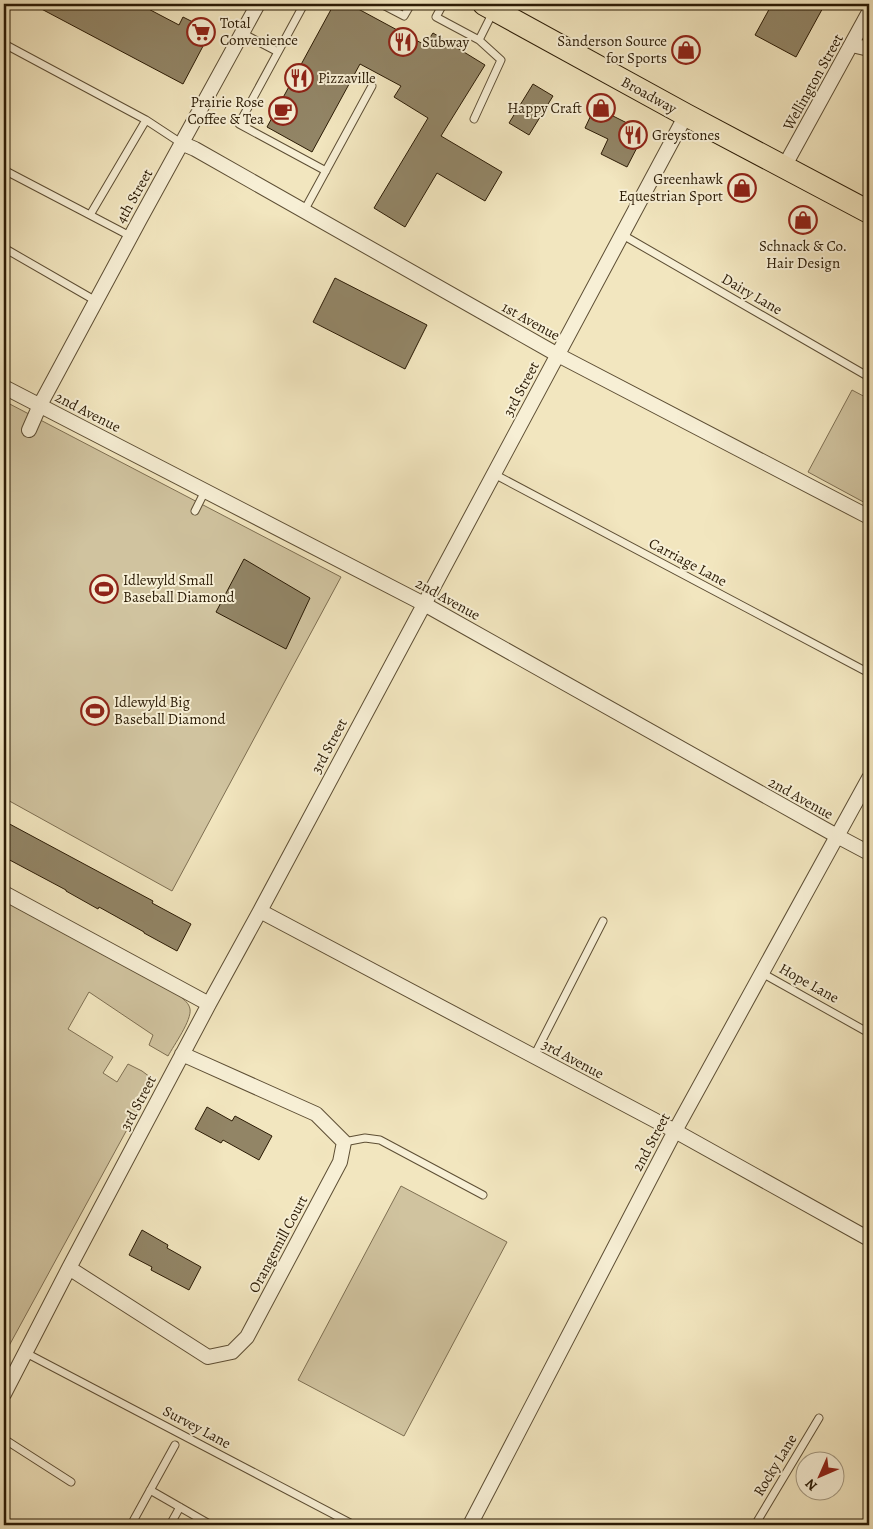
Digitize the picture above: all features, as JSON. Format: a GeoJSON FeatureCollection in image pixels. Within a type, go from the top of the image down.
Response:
{"type":"FeatureCollection","features":[{"type":"Feature","properties":{"kind":"main road","name":"Broadway"},"geometry":{"type":"LineString","coordinates":[[489,7],[686,115],[869,212]]}},
{"type":"Feature","properties":{"kind":"street","name":"4th Street"},"geometry":{"type":"LineString","coordinates":[[28,430],[130,236],[258,4]]}},
{"type":"Feature","properties":{"kind":"street","name":"Wellington Street"},"geometry":{"type":"LineString","coordinates":[[784,167],[869,12]]}},
{"type":"Feature","properties":{"kind":"street"},"geometry":{"type":"LineString","coordinates":[[852,45],[869,49]]}},
{"type":"Feature","properties":{"kind":"street","name":"3rd Street"},"geometry":{"type":"LineString","coordinates":[[4,1394],[68,1268],[182,1054],[686,115]]}},
{"type":"Feature","properties":{"kind":"street","name":"1st Avenue"},"geometry":{"type":"LineString","coordinates":[[181,143],[195,149],[558,355],[869,517]]}},
{"type":"Feature","properties":{"kind":"street","name":"2nd Avenue"},"geometry":{"type":"LineString","coordinates":[[4,387],[424,604],[869,853]]}},
{"type":"Feature","properties":{"kind":"street","name":"2nd Street"},"geometry":{"type":"LineString","coordinates":[[470,1525],[675,1131],[869,778]]}},
{"type":"Feature","properties":{"kind":"street"},"geometry":{"type":"LineString","coordinates":[[4,893],[209,1004]]}},
{"type":"Feature","properties":{"kind":"street","name":"3rd Avenue"},"geometry":{"type":"LineString","coordinates":[[260,911],[675,1131],[869,1239]]}},
{"type":"Feature","properties":{"kind":"street"},"geometry":{"type":"LineString","coordinates":[[182,1054],[316,1114],[344,1142]]}},
{"type":"Feature","properties":{"kind":"street","name":"Orangemill Court"},"geometry":{"type":"LineString","coordinates":[[68,1268],[208,1357],[232,1352],[247,1338],[340,1162],[344,1142]]}},
{"type":"Feature","properties":{"kind":"lane"},"geometry":{"type":"LineString","coordinates":[[304,4],[239,124],[326,171]]}},
{"type":"Feature","properties":{"kind":"lane"},"geometry":{"type":"LineString","coordinates":[[381,4],[404,16],[411,4]]}},
{"type":"Feature","properties":{"kind":"lane"},"geometry":{"type":"LineString","coordinates":[[443,4],[436,17],[480,40],[502,60],[474,119]]}},
{"type":"Feature","properties":{"kind":"lane"},"geometry":{"type":"LineString","coordinates":[[480,40],[489,7]]}},
{"type":"Feature","properties":{"kind":"lane"},"geometry":{"type":"LineString","coordinates":[[242,33],[278,52]]}},
{"type":"Feature","properties":{"kind":"lane"},"geometry":{"type":"LineString","coordinates":[[8,46],[146,120],[181,143]]}},
{"type":"Feature","properties":{"kind":"lane"},"geometry":{"type":"LineString","coordinates":[[304,211],[372,86]]}},
{"type":"Feature","properties":{"kind":"lane"},"geometry":{"type":"LineString","coordinates":[[90,215],[146,120]]}},
{"type":"Feature","properties":{"kind":"lane"},"geometry":{"type":"LineString","coordinates":[[4,170],[130,236]]}},
{"type":"Feature","properties":{"kind":"lane","name":"Dairy Lane"},"geometry":{"type":"LineString","coordinates":[[621,234],[869,377]]}},
{"type":"Feature","properties":{"kind":"lane"},"geometry":{"type":"LineString","coordinates":[[4,248],[96,301]]}},
{"type":"Feature","properties":{"kind":"lane","name":"Carriage Lane"},"geometry":{"type":"LineString","coordinates":[[494,474],[869,673]]}},
{"type":"Feature","properties":{"kind":"lane"},"geometry":{"type":"LineString","coordinates":[[195,511],[206,491]]}},
{"type":"Feature","properties":{"kind":"lane"},"geometry":{"type":"LineString","coordinates":[[534,1056],[603,922]]}},
{"type":"Feature","properties":{"kind":"lane","name":"Hope Lane"},"geometry":{"type":"LineString","coordinates":[[762,973],[869,1032]]}},
{"type":"Feature","properties":{"kind":"lane"},"geometry":{"type":"LineString","coordinates":[[344,1142],[365,1138],[380,1140],[483,1195]]}},
{"type":"Feature","properties":{"kind":"lane","name":"Survey Lane"},"geometry":{"type":"LineString","coordinates":[[26,1353],[354,1525]]}},
{"type":"Feature","properties":{"kind":"lane","name":"Rocky Lane"},"geometry":{"type":"LineString","coordinates":[[755,1525],[819,1418]]}},
{"type":"Feature","properties":{"kind":"lane"},"geometry":{"type":"LineString","coordinates":[[4,1439],[71,1482]]}},
{"type":"Feature","properties":{"kind":"lane"},"geometry":{"type":"LineString","coordinates":[[131,1525],[175,1445]]}},
{"type":"Feature","properties":{"kind":"lane"},"geometry":{"type":"LineString","coordinates":[[150,1490],[211,1525]]}},
{"type":"Feature","properties":{"kind":"lane"},"geometry":{"type":"LineString","coordinates":[[170,1525],[180,1507]]}},
{"type":"Feature","properties":{"kind":"shaded area"},"geometry":{"type":"Polygon","coordinates":[[[852,390],[869,399],[869,505],[808,472],[852,390]]]}},
{"type":"Feature","properties":{"kind":"shaded area"},"geometry":{"type":"Polygon","coordinates":[[[4,401],[341,577],[172,891],[4,798],[4,401]]]}},
{"type":"Feature","properties":{"kind":"shaded area"},"geometry":{"type":"Polygon","coordinates":[[[4,901],[180,996],[187,1003],[190,1014],[186,1026],[168,1056],[149,1045],[153,1035],[89,992],[68,1029],[113,1057],[103,1073],[117,1082],[128,1064],[154,1080],[4,1355],[4,901]]]}},
{"type":"Feature","properties":{"kind":"shaded area"},"geometry":{"type":"Polygon","coordinates":[[[401,1186],[507,1242],[404,1436],[298,1380],[401,1186]]]}},
{"type":"Feature","properties":{"kind":"building"},"geometry":{"type":"Polygon","coordinates":[[[32,4],[139,4],[179,25],[183,17],[211,31],[183,84],[32,4]]]}},
{"type":"Feature","properties":{"kind":"building"},"geometry":{"type":"Polygon","coordinates":[[[334,4],[349,4],[425,45],[433,33],[485,65],[441,136],[502,172],[485,201],[437,173],[405,227],[374,208],[428,118],[394,97],[401,86],[360,64],[312,152],[267,127],[334,4]]]}},
{"type":"Feature","properties":{"kind":"building"},"geometry":{"type":"Polygon","coordinates":[[[772,4],[825,4],[796,57],[755,35],[772,4]]]}},
{"type":"Feature","properties":{"kind":"building"},"geometry":{"type":"Polygon","coordinates":[[[533,84],[553,96],[529,135],[509,123],[533,84]]]}},
{"type":"Feature","properties":{"kind":"building"},"geometry":{"type":"Polygon","coordinates":[[[599,98],[610,103],[605,112],[645,132],[627,167],[601,154],[608,139],[585,128],[599,98]]]}},
{"type":"Feature","properties":{"kind":"building"},"geometry":{"type":"Polygon","coordinates":[[[335,278],[427,325],[405,369],[313,322],[335,278]]]}},
{"type":"Feature","properties":{"kind":"building"},"geometry":{"type":"Polygon","coordinates":[[[244,559],[310,598],[286,649],[216,612],[244,559]]]}},
{"type":"Feature","properties":{"kind":"building"},"geometry":{"type":"Polygon","coordinates":[[[4,821],[153,901],[152,903],[191,924],[177,951],[4,857],[4,821]]]}},
{"type":"Feature","properties":{"kind":"building"},"geometry":{"type":"Polygon","coordinates":[[[207,1107],[232,1121],[235,1116],[272,1136],[259,1160],[223,1140],[221,1143],[195,1129],[207,1107]]]}},
{"type":"Feature","properties":{"kind":"building"},"geometry":{"type":"Polygon","coordinates":[[[142,1230],[168,1245],[167,1248],[201,1267],[189,1290],[151,1270],[152,1267],[129,1255],[142,1230]]]}},
{"type":"Feature","properties":{"kind":"place","name":"Total Convenience"},"geometry":{"type":"Point","coordinates":[201,32]}},
{"type":"Feature","properties":{"kind":"place","name":"Subway"},"geometry":{"type":"Point","coordinates":[403,42]}},
{"type":"Feature","properties":{"kind":"place","name":"Sanderson Source for Sports"},"geometry":{"type":"Point","coordinates":[686,50]}},
{"type":"Feature","properties":{"kind":"place","name":"Pizzaville"},"geometry":{"type":"Point","coordinates":[299,78]}},
{"type":"Feature","properties":{"kind":"place","name":"Happy Craft"},"geometry":{"type":"Point","coordinates":[601,108]}},
{"type":"Feature","properties":{"kind":"place","name":"Prairie Rose Coffee & Tea"},"geometry":{"type":"Point","coordinates":[283,111]}},
{"type":"Feature","properties":{"kind":"place","name":"Greystones"},"geometry":{"type":"Point","coordinates":[633,135]}},
{"type":"Feature","properties":{"kind":"place","name":"Greenhawk Equestrian Sport"},"geometry":{"type":"Point","coordinates":[742,188]}},
{"type":"Feature","properties":{"kind":"place","name":"Schnack & Co. Hair Design"},"geometry":{"type":"Point","coordinates":[803,220]}},
{"type":"Feature","properties":{"kind":"place","name":"Idlewyld Small Baseball Diamond"},"geometry":{"type":"Point","coordinates":[104,589]}},
{"type":"Feature","properties":{"kind":"place","name":"Idlewyld Big Baseball Diamond"},"geometry":{"type":"Point","coordinates":[95,711]}}]}
